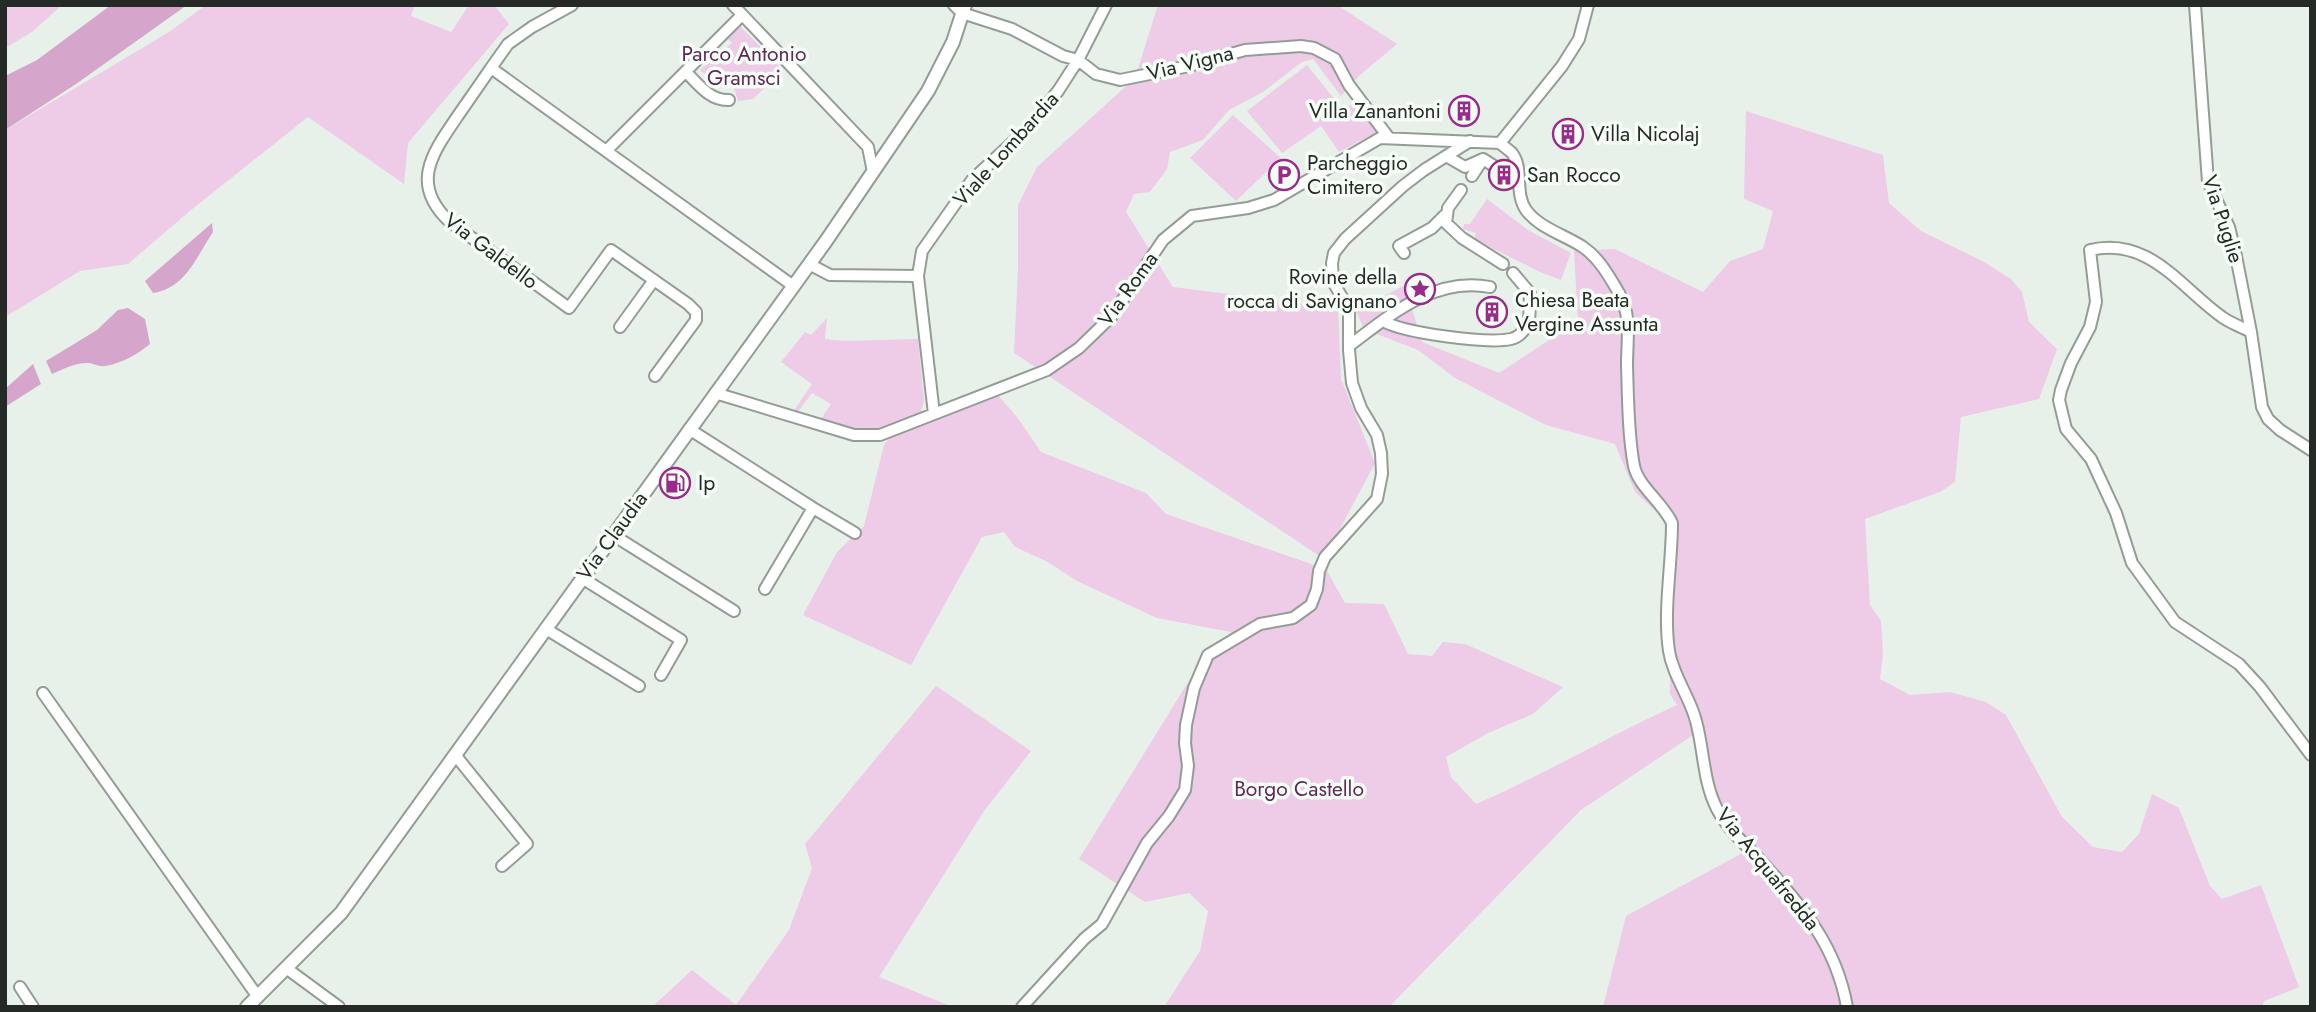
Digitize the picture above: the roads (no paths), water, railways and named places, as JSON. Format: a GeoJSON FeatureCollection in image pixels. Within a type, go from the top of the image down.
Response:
{"type":"FeatureCollection","features":[{"type":"Feature","properties":{"kind":"main road","name":"Via Claudia"},"geometry":{"type":"LineString","coordinates":[[247,1007],[341,913],[809,264],[928,91],[953,42],[960,8]]}},
{"type":"Feature","properties":{"kind":"street"},"geometry":{"type":"LineString","coordinates":[[572,5],[508,44],[491,68],[792,285]]}},
{"type":"Feature","properties":{"kind":"street"},"geometry":{"type":"LineString","coordinates":[[733,5],[868,147],[873,172]]}},
{"type":"Feature","properties":{"kind":"street","name":"Viale Lombardia"},"geometry":{"type":"LineString","coordinates":[[918,276],[922,251],[972,180],[1028,128],[1058,91],[1079,60],[1106,5]]}},
{"type":"Feature","properties":{"kind":"street"},"geometry":{"type":"LineString","coordinates":[[1483,159],[1497,167],[1516,165],[1512,153],[1500,143],[1562,66],[1580,39],[1588,5]]}},
{"type":"Feature","properties":{"kind":"street","name":"Via Puglie"},"geometry":{"type":"LineString","coordinates":[[2195,5],[2208,182],[2229,228],[2251,332],[2262,407],[2268,419],[2280,430],[2311,450]]}},
{"type":"Feature","properties":{"kind":"street","name":"Via Vigna"},"geometry":{"type":"LineString","coordinates":[[960,8],[1012,29],[1063,56],[1079,60],[1096,74],[1120,79],[1245,50],[1301,46],[1326,53],[1335,59],[1349,85],[1389,138]]}},
{"type":"Feature","properties":{"kind":"street"},"geometry":{"type":"LineString","coordinates":[[606,151],[743,15]]}},
{"type":"Feature","properties":{"kind":"street","name":"Via Galdello"},"geometry":{"type":"LineString","coordinates":[[491,68],[439,143],[429,163],[427,181],[430,198],[450,222],[569,308],[611,250],[688,304],[697,316],[655,376]]}},
{"type":"Feature","properties":{"kind":"street"},"geometry":{"type":"LineString","coordinates":[[686,72],[709,95],[729,100]]}},
{"type":"Feature","properties":{"kind":"street","name":"Via Roma"},"geometry":{"type":"LineString","coordinates":[[715,393],[854,435],[880,435],[1047,370],[1079,348],[1111,317],[1163,240],[1192,216],[1248,208],[1274,200],[1370,142],[1389,138],[1500,143]]}},
{"type":"Feature","properties":{"kind":"street"},"geometry":{"type":"LineString","coordinates":[[1022,1007],[1102,923],[1147,843],[1170,816],[1185,790],[1188,766],[1186,725],[1194,688],[1208,655],[1260,624],[1293,618],[1311,604],[1325,557],[1377,499],[1382,474],[1381,453],[1377,435],[1361,408],[1352,383],[1349,309],[1333,282],[1331,272],[1334,254],[1345,239],[1403,186],[1470,141]]}},
{"type":"Feature","properties":{"kind":"street"},"geometry":{"type":"LineString","coordinates":[[868,147],[888,150]]}},
{"type":"Feature","properties":{"kind":"street"},"geometry":{"type":"LineString","coordinates":[[1446,156],[1465,167],[1483,159]]}},
{"type":"Feature","properties":{"kind":"street"},"geometry":{"type":"LineString","coordinates":[[1472,176],[1483,159]]}},
{"type":"Feature","properties":{"kind":"street","name":"Via Acquafredda"},"geometry":{"type":"LineString","coordinates":[[1516,165],[1524,208],[1540,222],[1593,255],[1614,284],[1626,308],[1630,331],[1627,378],[1635,470],[1643,484],[1667,512],[1672,523],[1669,653],[1696,719],[1706,777],[1717,808],[1731,829],[1821,933],[1841,980],[1847,1007]]}},
{"type":"Feature","properties":{"kind":"street"},"geometry":{"type":"LineString","coordinates":[[1404,253],[1399,246],[1432,228],[1445,215],[1461,190]]}},
{"type":"Feature","properties":{"kind":"street"},"geometry":{"type":"LineString","coordinates":[[1445,215],[1451,230],[1503,264]]}},
{"type":"Feature","properties":{"kind":"street"},"geometry":{"type":"LineString","coordinates":[[2251,332],[2223,318],[2160,263],[2128,249],[2107,246],[2090,250],[2096,302],[2091,327],[2071,363],[2059,400],[2066,429],[2091,459],[2116,513],[2132,563],[2175,622],[2239,664],[2260,687],[2311,755]]}},
{"type":"Feature","properties":{"kind":"street"},"geometry":{"type":"LineString","coordinates":[[809,264],[830,275],[918,276],[934,414]]}},
{"type":"Feature","properties":{"kind":"street"},"geometry":{"type":"LineString","coordinates":[[1382,321],[1394,327],[1469,338],[1510,339],[1528,326],[1530,293],[1513,273]]}},
{"type":"Feature","properties":{"kind":"street"},"geometry":{"type":"LineString","coordinates":[[620,327],[654,280]]}},
{"type":"Feature","properties":{"kind":"street"},"geometry":{"type":"LineString","coordinates":[[1349,346],[1382,321],[1427,293],[1478,284],[1490,287]]}},
{"type":"Feature","properties":{"kind":"street"},"geometry":{"type":"LineString","coordinates":[[689,429],[855,533]]}},
{"type":"Feature","properties":{"kind":"street"},"geometry":{"type":"LineString","coordinates":[[765,589],[813,508]]}},
{"type":"Feature","properties":{"kind":"street"},"geometry":{"type":"LineString","coordinates":[[613,536],[734,611]]}},
{"type":"Feature","properties":{"kind":"street"},"geometry":{"type":"LineString","coordinates":[[582,578],[681,640],[660,675]]}},
{"type":"Feature","properties":{"kind":"street"},"geometry":{"type":"LineString","coordinates":[[546,629],[639,686]]}},
{"type":"Feature","properties":{"kind":"street"},"geometry":{"type":"LineString","coordinates":[[43,693],[258,997]]}},
{"type":"Feature","properties":{"kind":"street"},"geometry":{"type":"LineString","coordinates":[[456,756],[527,844],[502,866]]}},
{"type":"Feature","properties":{"kind":"street"},"geometry":{"type":"LineString","coordinates":[[286,968],[339,1007]]}},
{"type":"Feature","properties":{"kind":"street"},"geometry":{"type":"LineString","coordinates":[[20,987],[33,1007]]}},
{"type":"Feature","properties":{"kind":"place","name":"Villa Zanantoni"},"geometry":{"type":"Point","coordinates":[1464,111]}},
{"type":"Feature","properties":{"kind":"place","name":"Villa Nicolaj"},"geometry":{"type":"Point","coordinates":[1568,134]}},
{"type":"Feature","properties":{"kind":"place","name":"Parcheggio Cimitero"},"geometry":{"type":"Point","coordinates":[1284,175]}},
{"type":"Feature","properties":{"kind":"place","name":"San Rocco"},"geometry":{"type":"Point","coordinates":[1504,175]}},
{"type":"Feature","properties":{"kind":"place","name":"Rovine della rocca di Savignano"},"geometry":{"type":"Point","coordinates":[1420,289]}},
{"type":"Feature","properties":{"kind":"place","name":"Chiesa Beata Vergine Assunta"},"geometry":{"type":"Point","coordinates":[1492,312]}},
{"type":"Feature","properties":{"kind":"place","name":"Ip"},"geometry":{"type":"Point","coordinates":[675,483]}},
{"type":"Feature","properties":{"kind":"park label","name":"Parco Antonio Gramsci"},"geometry":{"type":"Point","coordinates":[744,66]}},
{"type":"Feature","properties":{"kind":"park label","name":"Borgo Castello"},"geometry":{"type":"Point","coordinates":[1299,789]}}]}
